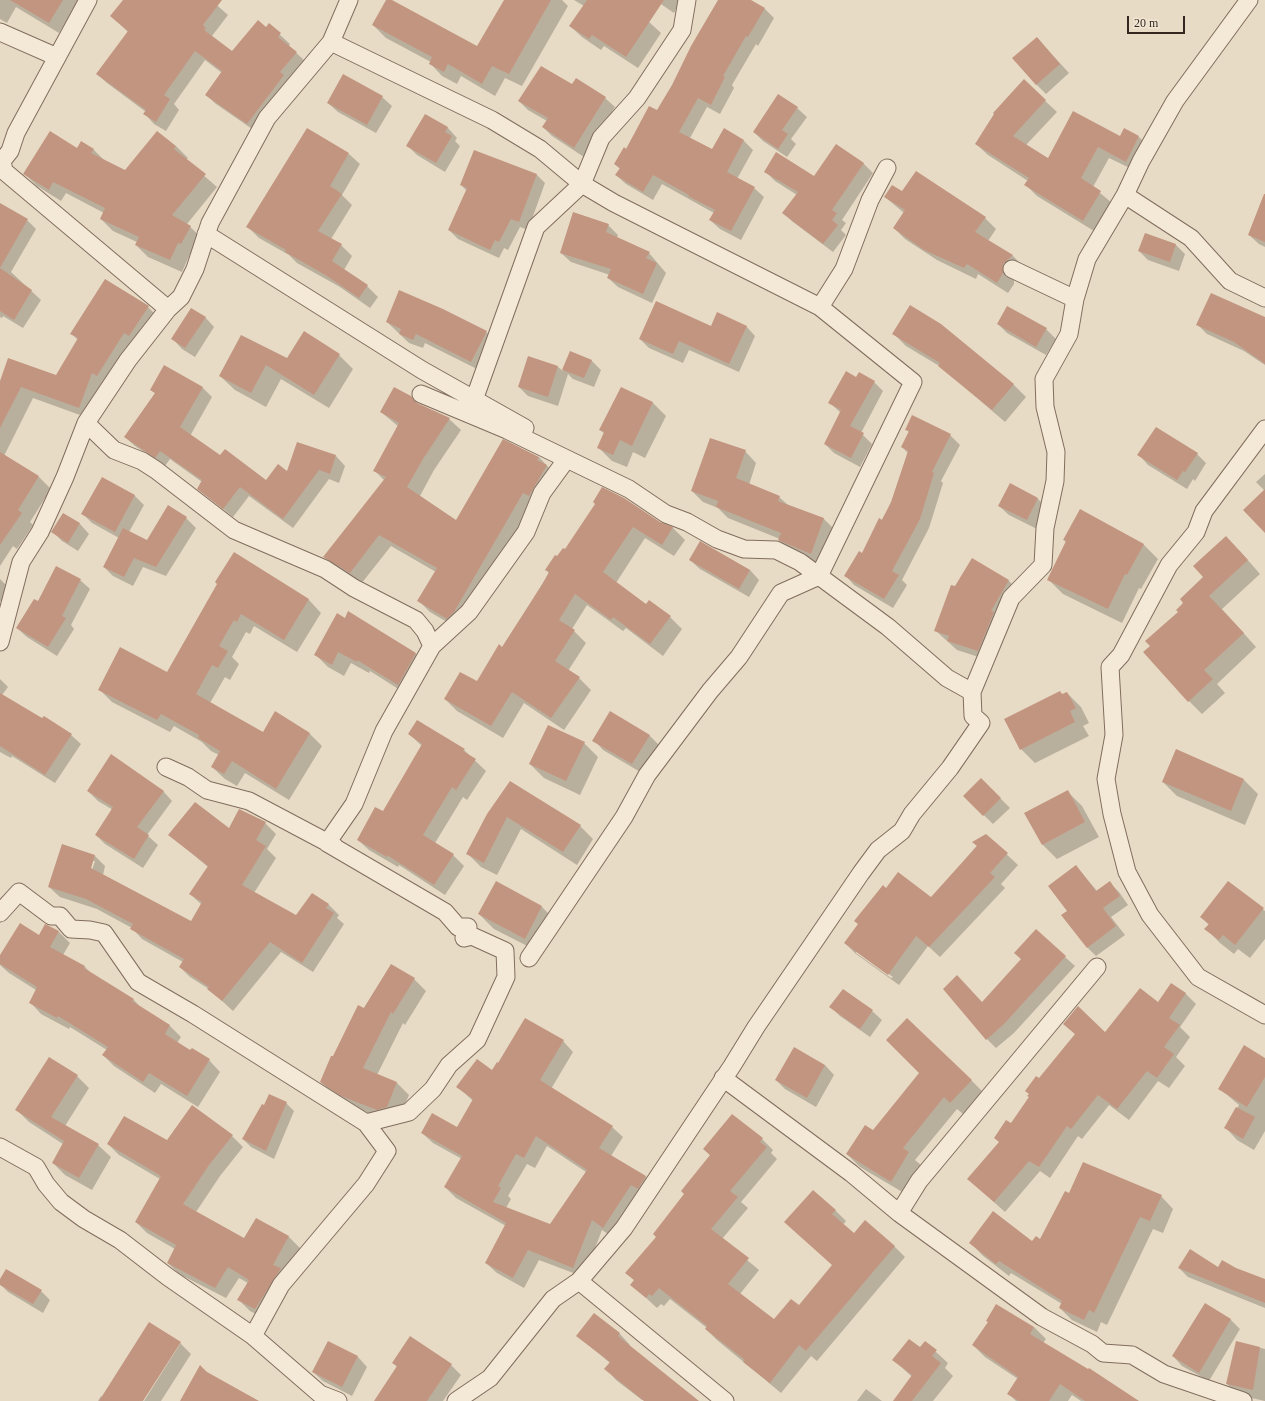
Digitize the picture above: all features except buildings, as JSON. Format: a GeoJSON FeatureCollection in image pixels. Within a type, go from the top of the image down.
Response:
{"type":"FeatureCollection","features":[{"type":"Feature","properties":{"kind":"street"},"geometry":{"type":"LineString","coordinates":[[88,0],[16,132],[10,151],[2,161],[2,173],[168,309]]}},
{"type":"Feature","properties":{"kind":"street"},"geometry":{"type":"LineString","coordinates":[[0,642],[21,562],[40,532],[65,477],[86,423],[128,360],[168,309],[181,297],[195,270],[210,223],[267,118],[331,42],[349,0]]}},
{"type":"Feature","properties":{"kind":"street"},"geometry":{"type":"LineString","coordinates":[[474,400],[536,227],[582,184],[601,138],[636,98],[682,30],[688,0]]}},
{"type":"Feature","properties":{"kind":"street"},"geometry":{"type":"LineString","coordinates":[[456,1401],[490,1378],[553,1299],[579,1281],[624,1228],[861,873],[878,850],[902,831],[912,814],[950,768],[981,723],[973,716],[972,692],[1011,598],[1043,566],[1045,528],[1055,482],[1056,452],[1045,407],[1044,379],[1069,334],[1075,299],[1087,258],[1125,195],[1141,161],[1175,101],[1249,0]]}},
{"type":"Feature","properties":{"kind":"street"},"geometry":{"type":"LineString","coordinates":[[0,32],[57,57]]}},
{"type":"Feature","properties":{"kind":"street"},"geometry":{"type":"LineString","coordinates":[[331,42],[492,120],[540,149],[582,184],[614,203],[820,307],[913,382],[819,576],[782,593],[739,657],[710,691],[647,775],[624,817],[529,958]]}},
{"type":"Feature","properties":{"kind":"street"},"geometry":{"type":"LineString","coordinates":[[820,307],[844,269],[870,200],[887,168]]}},
{"type":"Feature","properties":{"kind":"street"},"geometry":{"type":"LineString","coordinates":[[1125,195],[1191,238],[1230,281],[1265,298]]}},
{"type":"Feature","properties":{"kind":"street"},"geometry":{"type":"LineString","coordinates":[[206,234],[321,308],[566,455],[629,489],[666,514],[687,522],[718,539],[744,549],[776,550],[800,562],[888,627],[947,678],[972,692]]}},
{"type":"Feature","properties":{"kind":"street"},"geometry":{"type":"LineString","coordinates":[[1012,270],[1075,299]]}},
{"type":"Feature","properties":{"kind":"street"},"geometry":{"type":"LineString","coordinates":[[420,394],[566,455]]}},
{"type":"Feature","properties":{"kind":"street"},"geometry":{"type":"LineString","coordinates":[[86,423],[114,450],[142,461],[156,470],[234,530],[325,569],[354,588],[416,620],[425,631],[432,646]]}},
{"type":"Feature","properties":{"kind":"street"},"geometry":{"type":"LineString","coordinates":[[1265,429],[1204,511],[1196,532],[1169,564],[1121,655],[1110,668],[1114,736],[1106,779],[1112,814],[1127,872],[1150,915],[1198,977],[1265,1015]]}},
{"type":"Feature","properties":{"kind":"street"},"geometry":{"type":"LineString","coordinates":[[327,843],[354,804],[384,731],[432,646],[469,612],[526,532],[542,493],[566,455]]}},
{"type":"Feature","properties":{"kind":"street"},"geometry":{"type":"LineString","coordinates":[[166,767],[188,776],[207,790],[249,801],[334,846],[327,843]]}},
{"type":"Feature","properties":{"kind":"street"},"geometry":{"type":"LineString","coordinates":[[327,843],[446,912],[458,927],[468,927],[464,938],[472,936],[505,951],[506,977],[477,1040],[449,1066],[433,1089],[409,1112],[366,1123]]}},
{"type":"Feature","properties":{"kind":"street"},"geometry":{"type":"LineString","coordinates":[[0,913],[19,892],[51,916],[60,916],[71,929],[90,930],[104,933],[138,982],[200,1018],[366,1123],[387,1151],[366,1184],[281,1285],[253,1336]]}},
{"type":"Feature","properties":{"kind":"street"},"geometry":{"type":"LineString","coordinates":[[899,1213],[919,1181],[1097,967]]}},
{"type":"Feature","properties":{"kind":"street"},"geometry":{"type":"LineString","coordinates":[[723,1078],[851,1173],[899,1213],[1042,1317],[1092,1344],[1103,1352],[1132,1355],[1164,1374],[1243,1401]]}},
{"type":"Feature","properties":{"kind":"street"},"geometry":{"type":"LineString","coordinates":[[0,1147],[36,1167],[46,1184],[61,1202],[78,1215],[120,1240],[168,1277],[253,1336],[320,1394],[338,1401]]}},
{"type":"Feature","properties":{"kind":"street"},"geometry":{"type":"LineString","coordinates":[[579,1281],[725,1401]]}}]}
